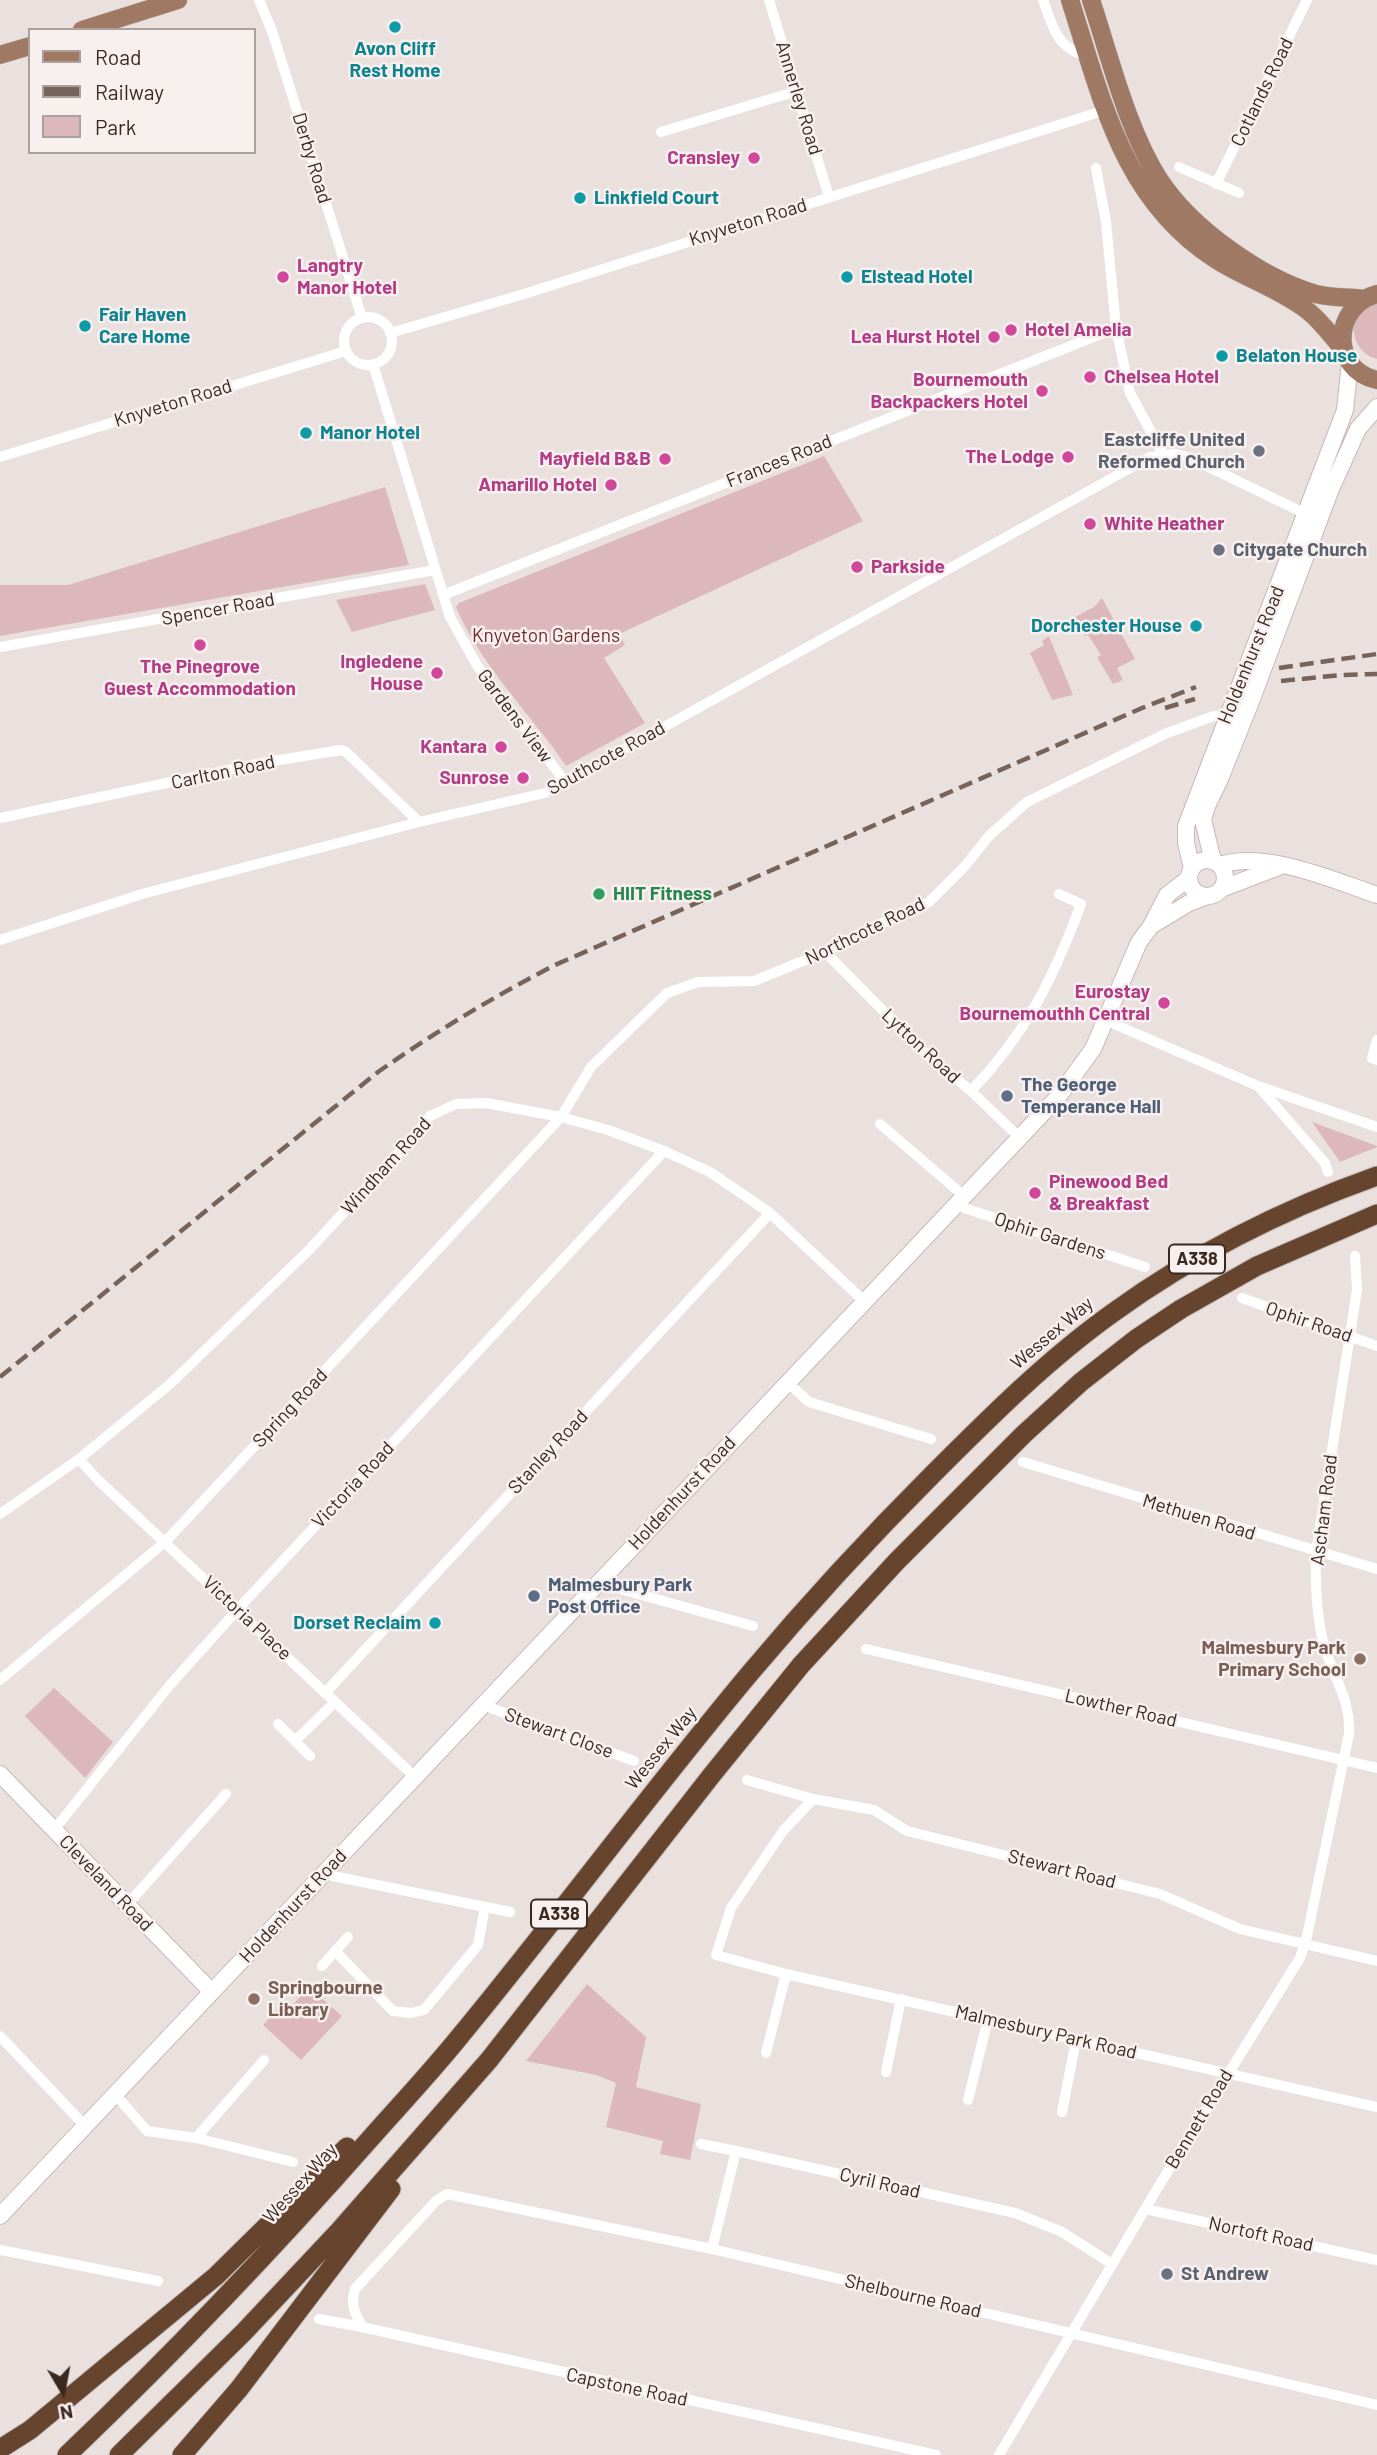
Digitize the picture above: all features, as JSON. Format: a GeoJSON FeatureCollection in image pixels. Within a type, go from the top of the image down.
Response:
{"type":"FeatureCollection","features":[{"type":"Feature","properties":{"kind":"highway","name":"Wessex Way"},"geometry":{"type":"LineString","coordinates":[[67,2455],[248,2274],[458,2038],[766,1654],[837,1573],[1001,1407],[1043,1368],[1110,1315],[1174,1273],[1261,1225],[1377,1176]]}},
{"type":"Feature","properties":{"kind":"highway","name":"A338"},"geometry":{"type":"LineString","coordinates":[[119,2455],[244,2332],[339,2231],[489,2060],[801,1665],[898,1561],[1033,1425],[1081,1382],[1136,1339],[1181,1309],[1257,1266],[1377,1214]]}},
{"type":"Feature","properties":{"kind":"highway"},"geometry":{"type":"LineString","coordinates":[[0,2449],[30,2430],[216,2276],[458,2038]]}},
{"type":"Feature","properties":{"kind":"highway"},"geometry":{"type":"LineString","coordinates":[[182,2455],[239,2389],[489,2060]]}},
{"type":"Feature","properties":{"kind":"main road"},"geometry":{"type":"LineString","coordinates":[[88,28],[178,0]]}},
{"type":"Feature","properties":{"kind":"main road"},"geometry":{"type":"LineString","coordinates":[[1070,0],[1106,110],[1132,173],[1168,220],[1214,258],[1308,311],[1360,373],[1377,380]]}},
{"type":"Feature","properties":{"kind":"main road"},"geometry":{"type":"LineString","coordinates":[[1091,0],[1125,103],[1147,155],[1159,179],[1185,212],[1223,246],[1272,274],[1317,294],[1372,294]]}},
{"type":"Feature","properties":{"kind":"main road"},"geometry":{"type":"LineString","coordinates":[[0,55],[28,47]]}},
{"type":"Feature","properties":{"kind":"main road"},"geometry":{"type":"LineString","coordinates":[[1347,356],[1342,335],[1345,321],[1353,308],[1372,294]]}},
{"type":"Feature","properties":{"kind":"street","name":"Derby Road"},"geometry":{"type":"LineString","coordinates":[[259,0],[272,31],[362,318]]}},
{"type":"Feature","properties":{"kind":"street","name":"Annerley Road"},"geometry":{"type":"LineString","coordinates":[[769,0],[829,197]]}},
{"type":"Feature","properties":{"kind":"street"},"geometry":{"type":"LineString","coordinates":[[1043,0],[1062,44],[1075,54],[1088,56]]}},
{"type":"Feature","properties":{"kind":"street","name":"Cotlands Road"},"geometry":{"type":"LineString","coordinates":[[1216,184],[1307,0]]}},
{"type":"Feature","properties":{"kind":"street"},"geometry":{"type":"LineString","coordinates":[[661,132],[797,91]]}},
{"type":"Feature","properties":{"kind":"street","name":"Knyveton Road"},"geometry":{"type":"LineString","coordinates":[[390,333],[524,294],[1106,110]]}},
{"type":"Feature","properties":{"kind":"street"},"geometry":{"type":"LineString","coordinates":[[1179,167],[1239,194]]}},
{"type":"Feature","properties":{"kind":"street"},"geometry":{"type":"LineString","coordinates":[[1096,168],[1106,222],[1116,328],[1130,393],[1163,454],[1188,457],[1306,514]]}},
{"type":"Feature","properties":{"kind":"street"},"geometry":{"type":"LineString","coordinates":[[362,318],[376,318],[390,333],[391,341],[386,356],[373,364],[357,363],[344,345],[346,331],[350,325],[362,318]]}},
{"type":"Feature","properties":{"kind":"street","name":"Frances Road"},"geometry":{"type":"LineString","coordinates":[[443,595],[1116,328]]}},
{"type":"Feature","properties":{"kind":"street","name":"Knyveton Road"},"geometry":{"type":"LineString","coordinates":[[0,457],[346,351]]}},
{"type":"Feature","properties":{"kind":"street","name":"Holdenhurst Road"},"geometry":{"type":"LineString","coordinates":[[1191,873],[1186,826],[1224,712],[1306,514],[1345,410],[1347,356]]}},
{"type":"Feature","properties":{"kind":"street"},"geometry":{"type":"LineString","coordinates":[[373,364],[435,570]]}},
{"type":"Feature","properties":{"kind":"street","name":"Holdenhurst Road"},"geometry":{"type":"LineString","coordinates":[[1151,926],[1189,903],[1214,893],[1225,874],[1217,863],[1203,820],[1207,806],[1250,704],[1331,489],[1358,429],[1377,407]]}},
{"type":"Feature","properties":{"kind":"street","name":"Southcote Road"},"geometry":{"type":"LineString","coordinates":[[0,940],[142,894],[419,822],[545,793],[1150,457],[1163,454]]}},
{"type":"Feature","properties":{"kind":"street","name":"Gardens View"},"geometry":{"type":"LineString","coordinates":[[435,570],[450,617],[478,667],[566,783]]}},
{"type":"Feature","properties":{"kind":"street","name":"Spencer Road"},"geometry":{"type":"LineString","coordinates":[[0,647],[435,570]]}},
{"type":"Feature","properties":{"kind":"street","name":"Northcote Road"},"geometry":{"type":"LineString","coordinates":[[561,1117],[592,1067],[667,993],[698,982],[754,981],[825,952],[874,926],[929,902],[965,866],[989,836],[1027,802],[1167,733],[1224,712]]}},
{"type":"Feature","properties":{"kind":"street","name":"Carlton Road"},"geometry":{"type":"LineString","coordinates":[[0,818],[261,763],[341,750],[346,751],[419,822]]}},
{"type":"Feature","properties":{"kind":"street","name":"Holdenhurst Road"},"geometry":{"type":"LineString","coordinates":[[0,2216],[1076,1075],[1093,1049],[1139,943],[1167,895],[1202,861],[1217,863]]}},
{"type":"Feature","properties":{"kind":"street"},"geometry":{"type":"LineString","coordinates":[[1217,863],[1232,861],[1281,866],[1377,895]]}},
{"type":"Feature","properties":{"kind":"street"},"geometry":{"type":"LineString","coordinates":[[1191,873],[1197,892],[1214,893],[1281,866]]}},
{"type":"Feature","properties":{"kind":"street"},"geometry":{"type":"LineString","coordinates":[[971,1091],[993,1068],[1029,1018],[1060,959],[1081,904],[1059,894]]}},
{"type":"Feature","properties":{"kind":"street","name":"Lytton Road"},"geometry":{"type":"LineString","coordinates":[[825,952],[926,1054],[971,1091],[1019,1137]]}},
{"type":"Feature","properties":{"kind":"street"},"geometry":{"type":"LineString","coordinates":[[1107,1021],[1258,1086],[1377,1128]]}},
{"type":"Feature","properties":{"kind":"street"},"geometry":{"type":"LineString","coordinates":[[1377,1040],[1372,1058],[1377,1060]]}},
{"type":"Feature","properties":{"kind":"street"},"geometry":{"type":"LineString","coordinates":[[1258,1086],[1325,1163],[1328,1172]]}},
{"type":"Feature","properties":{"kind":"street","name":"Windham Road"},"geometry":{"type":"LineString","coordinates":[[0,1514],[79,1459],[170,1384],[309,1251],[430,1116],[443,1108],[471,1103],[511,1107],[561,1117],[608,1130],[710,1172],[770,1213],[864,1301]]}},
{"type":"Feature","properties":{"kind":"street","name":"Spring Road"},"geometry":{"type":"LineString","coordinates":[[0,1680],[165,1542],[561,1117]]}},
{"type":"Feature","properties":{"kind":"street"},"geometry":{"type":"LineString","coordinates":[[880,1124],[959,1200]]}},
{"type":"Feature","properties":{"kind":"street","name":"Victoria Road"},"geometry":{"type":"LineString","coordinates":[[54,1830],[170,1685],[238,1609],[664,1151]]}},
{"type":"Feature","properties":{"kind":"street","name":"Ophir Gardens"},"geometry":{"type":"LineString","coordinates":[[959,1200],[1145,1266]]}},
{"type":"Feature","properties":{"kind":"street","name":"Stanley Road"},"geometry":{"type":"LineString","coordinates":[[325,1693],[770,1213]]}},
{"type":"Feature","properties":{"kind":"street","name":"Ascham Road"},"geometry":{"type":"LineString","coordinates":[[1343,1761],[1349,1734],[1349,1713],[1344,1693],[1324,1645],[1315,1591],[1315,1552],[1357,1290],[1355,1256]]}},
{"type":"Feature","properties":{"kind":"street","name":"Ophir Road"},"geometry":{"type":"LineString","coordinates":[[1242,1298],[1377,1346]]}},
{"type":"Feature","properties":{"kind":"street"},"geometry":{"type":"LineString","coordinates":[[787,1382],[809,1402],[931,1439]]}},
{"type":"Feature","properties":{"kind":"street","name":"Victoria Place"},"geometry":{"type":"LineString","coordinates":[[79,1459],[98,1480],[415,1777]]}},
{"type":"Feature","properties":{"kind":"street","name":"Methuen Road"},"geometry":{"type":"LineString","coordinates":[[1023,1462],[1377,1569]]}},
{"type":"Feature","properties":{"kind":"street"},"geometry":{"type":"LineString","coordinates":[[604,1576],[620,1590],[753,1626]]}},
{"type":"Feature","properties":{"kind":"street","name":"Lowther Road"},"geometry":{"type":"LineString","coordinates":[[866,1649],[1377,1768]]}},
{"type":"Feature","properties":{"kind":"street"},"geometry":{"type":"LineString","coordinates":[[295,1741],[335,1702]]}},
{"type":"Feature","properties":{"kind":"street","name":"Stewart Close"},"geometry":{"type":"LineString","coordinates":[[483,1705],[634,1760]]}},
{"type":"Feature","properties":{"kind":"street"},"geometry":{"type":"LineString","coordinates":[[278,1724],[310,1756]]}},
{"type":"Feature","properties":{"kind":"street","name":"Bennett Road"},"geometry":{"type":"LineString","coordinates":[[999,2455],[1227,2073],[1300,1958],[1343,1761]]}},
{"type":"Feature","properties":{"kind":"street","name":"Cleveland Road"},"geometry":{"type":"LineString","coordinates":[[0,1774],[212,1992]]}},
{"type":"Feature","properties":{"kind":"street","name":"Stewart Road"},"geometry":{"type":"LineString","coordinates":[[747,1780],[813,1799],[874,1810],[907,1830],[1160,1894],[1225,1924],[1377,1961]]}},
{"type":"Feature","properties":{"kind":"street"},"geometry":{"type":"LineString","coordinates":[[127,1905],[226,1794]]}},
{"type":"Feature","properties":{"kind":"street","name":"Malmesbury Park Road"},"geometry":{"type":"LineString","coordinates":[[813,1799],[783,1831],[733,1905],[716,1955],[786,1974],[1377,2107]]}},
{"type":"Feature","properties":{"kind":"street"},"geometry":{"type":"LineString","coordinates":[[323,1874],[510,1912]]}},
{"type":"Feature","properties":{"kind":"street"},"geometry":{"type":"LineString","coordinates":[[335,1951],[393,2011],[424,2010],[478,1945],[485,1907]]}},
{"type":"Feature","properties":{"kind":"street"},"geometry":{"type":"LineString","coordinates":[[322,1965],[348,1937]]}},
{"type":"Feature","properties":{"kind":"street"},"geometry":{"type":"LineString","coordinates":[[766,2053],[786,1974]]}},
{"type":"Feature","properties":{"kind":"street"},"geometry":{"type":"LineString","coordinates":[[886,2072],[901,1999]]}},
{"type":"Feature","properties":{"kind":"street"},"geometry":{"type":"LineString","coordinates":[[968,2100],[988,2019]]}},
{"type":"Feature","properties":{"kind":"street"},"geometry":{"type":"LineString","coordinates":[[0,2036],[85,2126]]}},
{"type":"Feature","properties":{"kind":"street"},"geometry":{"type":"LineString","coordinates":[[1062,2112],[1076,2040]]}},
{"type":"Feature","properties":{"kind":"street"},"geometry":{"type":"LineString","coordinates":[[196,2138],[264,2060]]}},
{"type":"Feature","properties":{"kind":"street"},"geometry":{"type":"LineString","coordinates":[[115,2094],[147,2131],[196,2138],[293,2162]]}},
{"type":"Feature","properties":{"kind":"street","name":"Cyril Road"},"geometry":{"type":"LineString","coordinates":[[701,2144],[1015,2213],[1062,2232],[1112,2264]]}},
{"type":"Feature","properties":{"kind":"street"},"geometry":{"type":"LineString","coordinates":[[712,2249],[736,2151]]}},
{"type":"Feature","properties":{"kind":"street","name":"Shelbourne Road"},"geometry":{"type":"LineString","coordinates":[[362,2327],[354,2313],[355,2289],[436,2201],[447,2194],[712,2249],[1377,2405]]}},
{"type":"Feature","properties":{"kind":"street","name":"Nortoft Road"},"geometry":{"type":"LineString","coordinates":[[1145,2209],[1377,2260]]}},
{"type":"Feature","properties":{"kind":"street"},"geometry":{"type":"LineString","coordinates":[[0,2250],[158,2281]]}},
{"type":"Feature","properties":{"kind":"street","name":"Capstone Road"},"geometry":{"type":"LineString","coordinates":[[318,2319],[936,2455]]}},
{"type":"Feature","properties":{"kind":"green space"},"geometry":{"type":"Polygon","coordinates":[[[1377,297],[1377,359],[1361,350],[1354,334],[1353,322],[1377,297]]]}},
{"type":"Feature","properties":{"kind":"green space","name":"Knyveton Gardens"},"geometry":{"type":"Polygon","coordinates":[[[824,456],[863,521],[619,634],[625,645],[604,658],[645,723],[566,766],[478,649],[456,607],[459,603],[824,456]]]}},
{"type":"Feature","properties":{"kind":"green space"},"geometry":{"type":"Polygon","coordinates":[[[385,487],[409,565],[0,636],[0,585],[68,585],[385,487]]]}},
{"type":"Feature","properties":{"kind":"green space"},"geometry":{"type":"Polygon","coordinates":[[[425,584],[435,610],[352,632],[336,600],[425,584]]]}},
{"type":"Feature","properties":{"kind":"green space"},"geometry":{"type":"Polygon","coordinates":[[[1102,598],[1135,659],[1117,668],[1123,680],[1113,684],[1097,657],[1101,655],[1088,635],[1085,636],[1075,617],[1094,607],[1102,598]]]}},
{"type":"Feature","properties":{"kind":"green space"},"geometry":{"type":"Polygon","coordinates":[[[1049,636],[1073,695],[1052,700],[1030,653],[1044,645],[1042,641],[1049,636]]]}},
{"type":"Feature","properties":{"kind":"green space"},"geometry":{"type":"Polygon","coordinates":[[[1312,1122],[1377,1146],[1377,1147],[1340,1162],[1312,1122]]]}},
{"type":"Feature","properties":{"kind":"green space"},"geometry":{"type":"Polygon","coordinates":[[[54,1688],[113,1742],[85,1778],[25,1716],[54,1688]]]}},
{"type":"Feature","properties":{"kind":"green space"},"geometry":{"type":"Polygon","coordinates":[[[587,1984],[646,2037],[636,2087],[701,2104],[690,2160],[660,2154],[663,2141],[606,2127],[616,2083],[596,2075],[526,2061],[587,1984]]]}},
{"type":"Feature","properties":{"kind":"green space"},"geometry":{"type":"Polygon","coordinates":[[[309,1987],[342,2016],[301,2060],[263,2025],[283,2003],[289,2009],[309,1987]]]}},
{"type":"Feature","properties":{"kind":"railway"},"geometry":{"type":"LineString","coordinates":[[1279,668],[1377,654]]}},
{"type":"Feature","properties":{"kind":"railway"},"geometry":{"type":"LineString","coordinates":[[1281,681],[1377,674]]}},
{"type":"Feature","properties":{"kind":"railway"},"geometry":{"type":"LineString","coordinates":[[0,1377],[378,1072],[487,1002],[555,965],[1142,708],[1196,687]]}},
{"type":"Feature","properties":{"kind":"railway"},"geometry":{"type":"LineString","coordinates":[[1165,708],[1195,699]]}},
{"type":"Feature","properties":{"kind":"place","name":"Avon Cliff Rest Home"},"geometry":{"type":"Point","coordinates":[395,27]}},
{"type":"Feature","properties":{"kind":"place","name":"Cransley"},"geometry":{"type":"Point","coordinates":[754,158]}},
{"type":"Feature","properties":{"kind":"place","name":"Linkfield Court"},"geometry":{"type":"Point","coordinates":[580,198]}},
{"type":"Feature","properties":{"kind":"place","name":"Langtry Manor Hotel"},"geometry":{"type":"Point","coordinates":[283,277]}},
{"type":"Feature","properties":{"kind":"place","name":"Elstead Hotel"},"geometry":{"type":"Point","coordinates":[847,277]}},
{"type":"Feature","properties":{"kind":"place","name":"Fair Haven Care Home"},"geometry":{"type":"Point","coordinates":[85,326]}},
{"type":"Feature","properties":{"kind":"place","name":"Hotel Amelia"},"geometry":{"type":"Point","coordinates":[1011,330]}},
{"type":"Feature","properties":{"kind":"place","name":"Lea Hurst Hotel"},"geometry":{"type":"Point","coordinates":[994,337]}},
{"type":"Feature","properties":{"kind":"place","name":"Belaton House"},"geometry":{"type":"Point","coordinates":[1222,356]}},
{"type":"Feature","properties":{"kind":"place","name":"Chelsea Hotel"},"geometry":{"type":"Point","coordinates":[1090,377]}},
{"type":"Feature","properties":{"kind":"place","name":"Bournemouth Backpackers Hotel"},"geometry":{"type":"Point","coordinates":[1042,391]}},
{"type":"Feature","properties":{"kind":"place","name":"Manor Hotel"},"geometry":{"type":"Point","coordinates":[306,433]}},
{"type":"Feature","properties":{"kind":"place","name":"Eastcliffe United Reformed Church"},"geometry":{"type":"Point","coordinates":[1259,451]}},
{"type":"Feature","properties":{"kind":"place","name":"The Lodge"},"geometry":{"type":"Point","coordinates":[1068,457]}},
{"type":"Feature","properties":{"kind":"place","name":"Mayfield B&B"},"geometry":{"type":"Point","coordinates":[665,459]}},
{"type":"Feature","properties":{"kind":"place","name":"Amarillo Hotel"},"geometry":{"type":"Point","coordinates":[611,485]}},
{"type":"Feature","properties":{"kind":"place","name":"White Heather"},"geometry":{"type":"Point","coordinates":[1090,524]}},
{"type":"Feature","properties":{"kind":"place","name":"Citygate Church"},"geometry":{"type":"Point","coordinates":[1219,550]}},
{"type":"Feature","properties":{"kind":"place","name":"Parkside"},"geometry":{"type":"Point","coordinates":[857,567]}},
{"type":"Feature","properties":{"kind":"place","name":"Dorchester House"},"geometry":{"type":"Point","coordinates":[1196,626]}},
{"type":"Feature","properties":{"kind":"place","name":"The Pinegrove Guest Accommodation"},"geometry":{"type":"Point","coordinates":[200,645]}},
{"type":"Feature","properties":{"kind":"place","name":"Ingledene House"},"geometry":{"type":"Point","coordinates":[437,673]}},
{"type":"Feature","properties":{"kind":"place","name":"Kantara"},"geometry":{"type":"Point","coordinates":[501,747]}},
{"type":"Feature","properties":{"kind":"place","name":"Sunrose"},"geometry":{"type":"Point","coordinates":[523,778]}},
{"type":"Feature","properties":{"kind":"place","name":"HIIT Fitness"},"geometry":{"type":"Point","coordinates":[599,894]}},
{"type":"Feature","properties":{"kind":"place","name":"Eurostay Bournemouthh Central"},"geometry":{"type":"Point","coordinates":[1164,1003]}},
{"type":"Feature","properties":{"kind":"place","name":"The George Temperance Hall"},"geometry":{"type":"Point","coordinates":[1007,1096]}},
{"type":"Feature","properties":{"kind":"place","name":"Pinewood Bed & Breakfast"},"geometry":{"type":"Point","coordinates":[1035,1193]}},
{"type":"Feature","properties":{"kind":"place","name":"Malmesbury Park Post Office"},"geometry":{"type":"Point","coordinates":[534,1596]}},
{"type":"Feature","properties":{"kind":"place","name":"Dorset Reclaim"},"geometry":{"type":"Point","coordinates":[435,1623]}},
{"type":"Feature","properties":{"kind":"place","name":"Malmesbury Park Primary School"},"geometry":{"type":"Point","coordinates":[1360,1659]}},
{"type":"Feature","properties":{"kind":"place","name":"Springbourne Library"},"geometry":{"type":"Point","coordinates":[254,1999]}},
{"type":"Feature","properties":{"kind":"place","name":"St Andrew"},"geometry":{"type":"Point","coordinates":[1167,2274]}}]}
